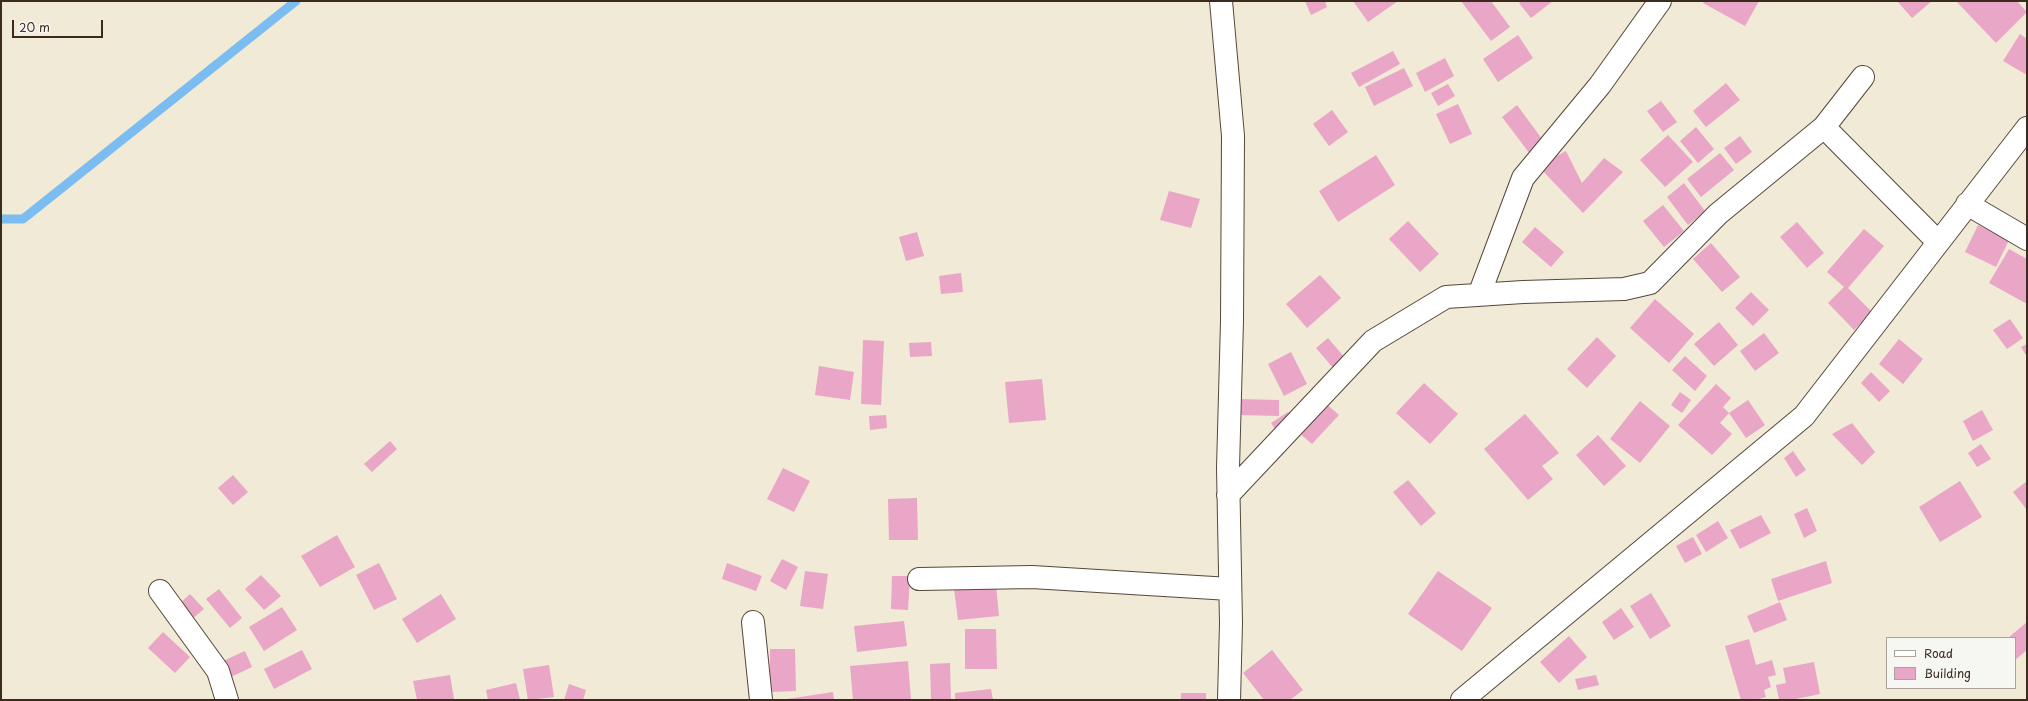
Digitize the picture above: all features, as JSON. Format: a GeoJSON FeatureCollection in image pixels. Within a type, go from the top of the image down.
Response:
{"type":"FeatureCollection","features":[{"type":"Feature","properties":{"kind":"street"},"geometry":{"type":"LineString","coordinates":[[1221,1],[1233,136],[1232,321],[1228,495],[1231,623],[1229,700]]}},
{"type":"Feature","properties":{"kind":"street"},"geometry":{"type":"LineString","coordinates":[[1479,295],[1523,178],[1600,85],[1660,1]]}},
{"type":"Feature","properties":{"kind":"street"},"geometry":{"type":"LineString","coordinates":[[1228,495],[1373,341],[1446,297],[1624,289],[1650,283],[1718,214],[1824,127],[1863,77]]}},
{"type":"Feature","properties":{"kind":"street"},"geometry":{"type":"LineString","coordinates":[[1824,127],[1938,242]]}},
{"type":"Feature","properties":{"kind":"street"},"geometry":{"type":"LineString","coordinates":[[1462,700],[1804,416],[2027,128]]}},
{"type":"Feature","properties":{"kind":"street"},"geometry":{"type":"LineString","coordinates":[[1967,204],[2027,239]]}},
{"type":"Feature","properties":{"kind":"street"},"geometry":{"type":"LineString","coordinates":[[919,579],[1032,577],[1230,589]]}},
{"type":"Feature","properties":{"kind":"street"},"geometry":{"type":"LineString","coordinates":[[160,591],[218,671],[227,700]]}},
{"type":"Feature","properties":{"kind":"street"},"geometry":{"type":"LineString","coordinates":[[753,622],[761,700]]}},
{"type":"Feature","properties":{"kind":"building"},"geometry":{"type":"Polygon","coordinates":[[[1305,1],[1325,1],[1327,7],[1311,15],[1305,1]]]}},
{"type":"Feature","properties":{"kind":"building"},"geometry":{"type":"Polygon","coordinates":[[[1353,1],[1398,1],[1368,22],[1353,1]]]}},
{"type":"Feature","properties":{"kind":"building"},"geometry":{"type":"Polygon","coordinates":[[[1461,1],[1491,1],[1510,27],[1491,41],[1461,1]]]}},
{"type":"Feature","properties":{"kind":"building"},"geometry":{"type":"Polygon","coordinates":[[[1522,1],[1553,1],[1531,18],[1519,3],[1522,1]]]}},
{"type":"Feature","properties":{"kind":"building"},"geometry":{"type":"Polygon","coordinates":[[[1704,1],[1759,1],[1745,26],[1703,3],[1704,1]]]}},
{"type":"Feature","properties":{"kind":"building"},"geometry":{"type":"Polygon","coordinates":[[[1897,1],[1932,1],[1912,18],[1897,1]]]}},
{"type":"Feature","properties":{"kind":"building"},"geometry":{"type":"Polygon","coordinates":[[[1956,1],[2017,1],[2027,12],[1996,43],[1956,1]]]}},
{"type":"Feature","properties":{"kind":"building"},"geometry":{"type":"Polygon","coordinates":[[[2020,34],[2027,39],[2027,75],[2003,61],[2020,34]]]}},
{"type":"Feature","properties":{"kind":"building"},"geometry":{"type":"Polygon","coordinates":[[[1518,35],[1533,58],[1498,82],[1483,59],[1518,35]]]}},
{"type":"Feature","properties":{"kind":"building"},"geometry":{"type":"Polygon","coordinates":[[[1393,51],[1400,64],[1359,87],[1351,73],[1393,51]]]}},
{"type":"Feature","properties":{"kind":"building"},"geometry":{"type":"Polygon","coordinates":[[[1445,58],[1454,76],[1425,92],[1416,73],[1445,58]]]}},
{"type":"Feature","properties":{"kind":"building"},"geometry":{"type":"Polygon","coordinates":[[[1404,68],[1413,86],[1374,106],[1365,87],[1404,68]]]}},
{"type":"Feature","properties":{"kind":"building"},"geometry":{"type":"Polygon","coordinates":[[[1726,83],[1740,100],[1706,127],[1693,111],[1726,83]]]}},
{"type":"Feature","properties":{"kind":"building"},"geometry":{"type":"Polygon","coordinates":[[[1448,84],[1455,96],[1438,106],[1431,93],[1448,84]]]}},
{"type":"Feature","properties":{"kind":"building"},"geometry":{"type":"Polygon","coordinates":[[[1661,101],[1677,122],[1663,132],[1647,111],[1661,101]]]}},
{"type":"Feature","properties":{"kind":"building"},"geometry":{"type":"Polygon","coordinates":[[[1458,104],[1472,134],[1450,144],[1436,114],[1458,104]]]}},
{"type":"Feature","properties":{"kind":"building"},"geometry":{"type":"Polygon","coordinates":[[[1517,105],[1545,143],[1530,154],[1502,117],[1517,105]]]}},
{"type":"Feature","properties":{"kind":"building"},"geometry":{"type":"Polygon","coordinates":[[[1332,110],[1348,132],[1329,146],[1313,124],[1332,110]]]}},
{"type":"Feature","properties":{"kind":"building"},"geometry":{"type":"Polygon","coordinates":[[[1696,127],[1714,149],[1698,163],[1680,141],[1696,127]]]}},
{"type":"Feature","properties":{"kind":"building"},"geometry":{"type":"Polygon","coordinates":[[[1668,135],[1693,162],[1665,187],[1640,160],[1668,135]]]}},
{"type":"Feature","properties":{"kind":"building"},"geometry":{"type":"Polygon","coordinates":[[[1740,136],[1752,152],[1736,164],[1724,148],[1740,136]]]}},
{"type":"Feature","properties":{"kind":"building"},"geometry":{"type":"Polygon","coordinates":[[[1566,151],[1582,183],[1604,158],[1623,172],[1583,213],[1538,166],[1566,151]]]}},
{"type":"Feature","properties":{"kind":"building"},"geometry":{"type":"Polygon","coordinates":[[[1720,153],[1734,170],[1701,197],[1687,179],[1720,153]]]}},
{"type":"Feature","properties":{"kind":"building"},"geometry":{"type":"Polygon","coordinates":[[[1376,155],[1395,185],[1338,222],[1319,191],[1376,155]]]}},
{"type":"Feature","properties":{"kind":"building"},"geometry":{"type":"Polygon","coordinates":[[[1684,183],[1705,211],[1688,225],[1667,197],[1684,183]]]}},
{"type":"Feature","properties":{"kind":"building"},"geometry":{"type":"Polygon","coordinates":[[[1169,191],[1200,199],[1191,228],[1160,220],[1169,191]]]}},
{"type":"Feature","properties":{"kind":"building"},"geometry":{"type":"Polygon","coordinates":[[[1663,205],[1684,231],[1664,247],[1643,221],[1663,205]]]}},
{"type":"Feature","properties":{"kind":"building"},"geometry":{"type":"Polygon","coordinates":[[[1408,221],[1439,254],[1420,272],[1389,239],[1408,221]]]}},
{"type":"Feature","properties":{"kind":"building"},"geometry":{"type":"Polygon","coordinates":[[[1797,222],[1824,253],[1807,268],[1780,237],[1797,222]]]}},
{"type":"Feature","properties":{"kind":"building"},"geometry":{"type":"Polygon","coordinates":[[[1978,225],[2009,240],[1996,267],[1965,252],[1978,225]]]}},
{"type":"Feature","properties":{"kind":"building"},"geometry":{"type":"Polygon","coordinates":[[[1535,227],[1564,252],[1551,267],[1522,242],[1535,227]]]}},
{"type":"Feature","properties":{"kind":"building"},"geometry":{"type":"Polygon","coordinates":[[[1864,229],[1884,246],[1848,288],[1872,312],[1854,330],[1828,303],[1844,287],[1827,272],[1864,229]]]}},
{"type":"Feature","properties":{"kind":"building"},"geometry":{"type":"Polygon","coordinates":[[[917,232],[924,256],[906,261],[899,237],[917,232]]]}},
{"type":"Feature","properties":{"kind":"building"},"geometry":{"type":"Polygon","coordinates":[[[1711,243],[1740,277],[1722,292],[1693,259],[1711,243]]]}},
{"type":"Feature","properties":{"kind":"building"},"geometry":{"type":"Polygon","coordinates":[[[2009,249],[2027,259],[2027,304],[1989,283],[2009,249]]]}},
{"type":"Feature","properties":{"kind":"building"},"geometry":{"type":"Polygon","coordinates":[[[961,273],[963,292],[941,294],[939,276],[961,273]]]}},
{"type":"Feature","properties":{"kind":"building"},"geometry":{"type":"Polygon","coordinates":[[[1320,275],[1341,298],[1307,328],[1286,304],[1320,275]]]}},
{"type":"Feature","properties":{"kind":"building"},"geometry":{"type":"Polygon","coordinates":[[[1751,292],[1769,310],[1753,326],[1735,308],[1751,292]]]}},
{"type":"Feature","properties":{"kind":"building"},"geometry":{"type":"Polygon","coordinates":[[[1655,299],[1694,334],[1669,363],[1630,328],[1655,299]]]}},
{"type":"Feature","properties":{"kind":"building"},"geometry":{"type":"Polygon","coordinates":[[[2010,319],[2023,338],[2007,349],[1993,330],[2010,319]]]}},
{"type":"Feature","properties":{"kind":"building"},"geometry":{"type":"Polygon","coordinates":[[[1719,322],[1738,345],[1714,366],[1694,344],[1719,322]]]}},
{"type":"Feature","properties":{"kind":"building"},"geometry":{"type":"Polygon","coordinates":[[[1764,333],[1779,353],[1755,371],[1740,351],[1764,333]]]}},
{"type":"Feature","properties":{"kind":"building"},"geometry":{"type":"Polygon","coordinates":[[[1597,337],[1616,356],[1587,388],[1567,369],[1597,337]]]}},
{"type":"Feature","properties":{"kind":"building"},"geometry":{"type":"Polygon","coordinates":[[[1328,338],[1351,365],[1339,375],[1316,348],[1328,338]]]}},
{"type":"Feature","properties":{"kind":"building"},"geometry":{"type":"Polygon","coordinates":[[[1899,339],[1923,359],[1903,384],[1879,364],[1899,339]]]}},
{"type":"Feature","properties":{"kind":"building"},"geometry":{"type":"Polygon","coordinates":[[[863,340],[884,341],[881,405],[861,404],[863,340]]]}},
{"type":"Feature","properties":{"kind":"building"},"geometry":{"type":"Polygon","coordinates":[[[931,342],[932,356],[910,357],[909,343],[931,342]]]}},
{"type":"Feature","properties":{"kind":"building"},"geometry":{"type":"Polygon","coordinates":[[[2027,344],[2027,357],[2021,347],[2027,344]]]}},
{"type":"Feature","properties":{"kind":"building"},"geometry":{"type":"Polygon","coordinates":[[[1291,352],[1307,384],[1284,396],[1268,364],[1291,352]]]}},
{"type":"Feature","properties":{"kind":"building"},"geometry":{"type":"Polygon","coordinates":[[[1685,356],[1707,376],[1695,391],[1672,370],[1685,356]]]}},
{"type":"Feature","properties":{"kind":"building"},"geometry":{"type":"Polygon","coordinates":[[[819,366],[854,372],[850,400],[815,395],[819,366]]]}},
{"type":"Feature","properties":{"kind":"building"},"geometry":{"type":"Polygon","coordinates":[[[1871,372],[1890,391],[1879,402],[1861,383],[1871,372]]]}},
{"type":"Feature","properties":{"kind":"building"},"geometry":{"type":"Polygon","coordinates":[[[1042,379],[1046,420],[1009,423],[1005,382],[1042,379]]]}},
{"type":"Feature","properties":{"kind":"building"},"geometry":{"type":"Polygon","coordinates":[[[1424,383],[1458,414],[1430,444],[1396,413],[1424,383]]]}},
{"type":"Feature","properties":{"kind":"building"},"geometry":{"type":"Polygon","coordinates":[[[1716,384],[1731,398],[1723,407],[1729,413],[1720,423],[1732,434],[1712,455],[1678,425],[1716,384]]]}},
{"type":"Feature","properties":{"kind":"building"},"geometry":{"type":"Polygon","coordinates":[[[1680,392],[1691,400],[1682,413],[1671,405],[1680,392]]]}},
{"type":"Feature","properties":{"kind":"building"},"geometry":{"type":"Polygon","coordinates":[[[1238,399],[1279,400],[1279,416],[1238,415],[1238,399]]]}},
{"type":"Feature","properties":{"kind":"building"},"geometry":{"type":"Polygon","coordinates":[[[1748,400],[1765,425],[1746,438],[1729,413],[1748,400]]]}},
{"type":"Feature","properties":{"kind":"building"},"geometry":{"type":"Polygon","coordinates":[[[1640,401],[1670,426],[1640,463],[1610,439],[1640,401]]]}},
{"type":"Feature","properties":{"kind":"building"},"geometry":{"type":"Polygon","coordinates":[[[1325,403],[1339,415],[1312,444],[1298,432],[1325,403]]]}},
{"type":"Feature","properties":{"kind":"building"},"geometry":{"type":"Polygon","coordinates":[[[1982,410],[1993,430],[1973,441],[1963,421],[1982,410]]]}},
{"type":"Feature","properties":{"kind":"building"},"geometry":{"type":"Polygon","coordinates":[[[1288,412],[1296,423],[1279,435],[1271,423],[1288,412]]]}},
{"type":"Feature","properties":{"kind":"building"},"geometry":{"type":"Polygon","coordinates":[[[1525,414],[1559,453],[1542,466],[1553,479],[1528,500],[1484,449],[1525,414]]]}},
{"type":"Feature","properties":{"kind":"building"},"geometry":{"type":"Polygon","coordinates":[[[886,415],[887,428],[870,430],[869,416],[886,415]]]}},
{"type":"Feature","properties":{"kind":"building"},"geometry":{"type":"Polygon","coordinates":[[[1852,423],[1875,452],[1862,465],[1832,434],[1852,423]]]}},
{"type":"Feature","properties":{"kind":"building"},"geometry":{"type":"Polygon","coordinates":[[[1598,435],[1626,466],[1604,486],[1576,455],[1598,435]]]}},
{"type":"Feature","properties":{"kind":"building"},"geometry":{"type":"Polygon","coordinates":[[[390,441],[397,449],[372,472],[364,464],[390,441]]]}},
{"type":"Feature","properties":{"kind":"building"},"geometry":{"type":"Polygon","coordinates":[[[1981,444],[1991,459],[1977,467],[1968,453],[1981,444]]]}},
{"type":"Feature","properties":{"kind":"building"},"geometry":{"type":"Polygon","coordinates":[[[1793,451],[1806,470],[1796,477],[1784,458],[1793,451]]]}},
{"type":"Feature","properties":{"kind":"building"},"geometry":{"type":"Polygon","coordinates":[[[783,468],[810,481],[794,512],[767,499],[783,468]]]}},
{"type":"Feature","properties":{"kind":"building"},"geometry":{"type":"Polygon","coordinates":[[[233,475],[248,492],[233,505],[218,488],[233,475]]]}},
{"type":"Feature","properties":{"kind":"building"},"geometry":{"type":"Polygon","coordinates":[[[1408,480],[1436,513],[1421,526],[1393,492],[1408,480]]]}},
{"type":"Feature","properties":{"kind":"building"},"geometry":{"type":"Polygon","coordinates":[[[1960,481],[1982,517],[1940,542],[1919,507],[1960,481]]]}},
{"type":"Feature","properties":{"kind":"building"},"geometry":{"type":"Polygon","coordinates":[[[2027,481],[2027,510],[2013,492],[2027,481]]]}},
{"type":"Feature","properties":{"kind":"building"},"geometry":{"type":"Polygon","coordinates":[[[917,498],[918,540],[889,540],[888,499],[917,498]]]}},
{"type":"Feature","properties":{"kind":"building"},"geometry":{"type":"Polygon","coordinates":[[[1807,508],[1817,531],[1804,538],[1794,514],[1807,508]]]}},
{"type":"Feature","properties":{"kind":"building"},"geometry":{"type":"Polygon","coordinates":[[[1761,515],[1771,533],[1740,549],[1730,530],[1761,515]]]}},
{"type":"Feature","properties":{"kind":"building"},"geometry":{"type":"Polygon","coordinates":[[[1718,521],[1728,538],[1706,552],[1696,535],[1718,521]]]}},
{"type":"Feature","properties":{"kind":"building"},"geometry":{"type":"Polygon","coordinates":[[[337,535],[355,567],[320,587],[301,556],[337,535]]]}},
{"type":"Feature","properties":{"kind":"building"},"geometry":{"type":"Polygon","coordinates":[[[1693,537],[1702,554],[1685,563],[1676,546],[1693,537]]]}},
{"type":"Feature","properties":{"kind":"building"},"geometry":{"type":"Polygon","coordinates":[[[782,559],[798,567],[786,590],[770,581],[782,559]]]}},
{"type":"Feature","properties":{"kind":"building"},"geometry":{"type":"Polygon","coordinates":[[[1826,561],[1832,583],[1778,601],[1771,579],[1826,561]]]}},
{"type":"Feature","properties":{"kind":"building"},"geometry":{"type":"Polygon","coordinates":[[[379,563],[397,599],[374,610],[356,575],[379,563]]]}},
{"type":"Feature","properties":{"kind":"building"},"geometry":{"type":"Polygon","coordinates":[[[727,563],[762,576],[756,591],[722,579],[727,563]]]}},
{"type":"Feature","properties":{"kind":"building"},"geometry":{"type":"Polygon","coordinates":[[[805,571],[828,574],[823,609],[800,606],[805,571]]]}},
{"type":"Feature","properties":{"kind":"building"},"geometry":{"type":"Polygon","coordinates":[[[1438,571],[1492,608],[1462,651],[1408,614],[1438,571]]]}},
{"type":"Feature","properties":{"kind":"building"},"geometry":{"type":"Polygon","coordinates":[[[261,575],[281,596],[264,610],[245,589],[261,575]]]}},
{"type":"Feature","properties":{"kind":"building"},"geometry":{"type":"Polygon","coordinates":[[[892,576],[910,576],[908,610],[891,609],[892,576]]]}},
{"type":"Feature","properties":{"kind":"building"},"geometry":{"type":"Polygon","coordinates":[[[996,585],[999,616],[958,620],[954,589],[996,585]]]}},
{"type":"Feature","properties":{"kind":"building"},"geometry":{"type":"Polygon","coordinates":[[[219,589],[242,618],[230,628],[206,599],[219,589]]]}},
{"type":"Feature","properties":{"kind":"building"},"geometry":{"type":"Polygon","coordinates":[[[1651,593],[1671,626],[1650,639],[1630,606],[1651,593]]]}},
{"type":"Feature","properties":{"kind":"building"},"geometry":{"type":"Polygon","coordinates":[[[190,594],[204,609],[192,619],[179,604],[190,594]]]}},
{"type":"Feature","properties":{"kind":"building"},"geometry":{"type":"Polygon","coordinates":[[[441,594],[456,619],[417,643],[402,619],[441,594]]]}},
{"type":"Feature","properties":{"kind":"building"},"geometry":{"type":"Polygon","coordinates":[[[1780,602],[1787,620],[1754,633],[1747,616],[1780,602]]]}},
{"type":"Feature","properties":{"kind":"building"},"geometry":{"type":"Polygon","coordinates":[[[282,607],[297,630],[264,651],[249,627],[282,607]]]}},
{"type":"Feature","properties":{"kind":"building"},"geometry":{"type":"Polygon","coordinates":[[[1621,608],[1634,627],[1614,640],[1602,622],[1621,608]]]}},
{"type":"Feature","properties":{"kind":"building"},"geometry":{"type":"Polygon","coordinates":[[[904,621],[907,646],[857,652],[854,626],[904,621]]]}},
{"type":"Feature","properties":{"kind":"building"},"geometry":{"type":"Polygon","coordinates":[[[2027,622],[2027,650],[2016,659],[2016,637],[2009,637],[2027,622]]]}},
{"type":"Feature","properties":{"kind":"building"},"geometry":{"type":"Polygon","coordinates":[[[965,629],[996,629],[997,669],[965,669],[965,629]]]}},
{"type":"Feature","properties":{"kind":"building"},"geometry":{"type":"Polygon","coordinates":[[[163,632],[190,657],[175,673],[148,648],[163,632]]]}},
{"type":"Feature","properties":{"kind":"building"},"geometry":{"type":"Polygon","coordinates":[[[1569,636],[1587,657],[1559,683],[1540,662],[1569,636]]]}},
{"type":"Feature","properties":{"kind":"building"},"geometry":{"type":"Polygon","coordinates":[[[1749,639],[1756,665],[1772,660],[1776,675],[1768,677],[1771,687],[1764,690],[1766,697],[1755,700],[1741,700],[1725,646],[1749,639]]]}},
{"type":"Feature","properties":{"kind":"building"},"geometry":{"type":"Polygon","coordinates":[[[770,649],[795,649],[796,691],[770,692],[770,649]]]}},
{"type":"Feature","properties":{"kind":"building"},"geometry":{"type":"Polygon","coordinates":[[[302,650],[312,669],[274,689],[264,669],[302,650]]]}},
{"type":"Feature","properties":{"kind":"building"},"geometry":{"type":"Polygon","coordinates":[[[1272,650],[1303,690],[1290,700],[1264,700],[1243,673],[1272,650]]]}},
{"type":"Feature","properties":{"kind":"building"},"geometry":{"type":"Polygon","coordinates":[[[245,651],[252,667],[231,677],[223,661],[245,651]]]}},
{"type":"Feature","properties":{"kind":"building"},"geometry":{"type":"Polygon","coordinates":[[[908,661],[911,700],[853,700],[850,666],[908,661]]]}},
{"type":"Feature","properties":{"kind":"building"},"geometry":{"type":"Polygon","coordinates":[[[1814,662],[1820,694],[1791,700],[1779,700],[1776,685],[1786,683],[1783,668],[1814,662]]]}},
{"type":"Feature","properties":{"kind":"building"},"geometry":{"type":"Polygon","coordinates":[[[950,663],[951,700],[931,700],[930,664],[950,663]]]}},
{"type":"Feature","properties":{"kind":"building"},"geometry":{"type":"Polygon","coordinates":[[[549,665],[554,697],[528,700],[523,669],[549,665]]]}},
{"type":"Feature","properties":{"kind":"building"},"geometry":{"type":"Polygon","coordinates":[[[450,675],[454,699],[417,700],[413,681],[450,675]]]}},
{"type":"Feature","properties":{"kind":"building"},"geometry":{"type":"Polygon","coordinates":[[[1596,675],[1599,685],[1578,690],[1575,679],[1596,675]]]}},
{"type":"Feature","properties":{"kind":"building"},"geometry":{"type":"Polygon","coordinates":[[[516,683],[520,700],[488,700],[486,690],[516,683]]]}},
{"type":"Feature","properties":{"kind":"building"},"geometry":{"type":"Polygon","coordinates":[[[569,684],[586,690],[583,700],[564,700],[569,684]]]}},
{"type":"Feature","properties":{"kind":"building"},"geometry":{"type":"Polygon","coordinates":[[[991,689],[993,700],[955,700],[955,693],[991,689]]]}},
{"type":"Feature","properties":{"kind":"building"},"geometry":{"type":"Polygon","coordinates":[[[833,692],[834,700],[787,699],[833,692]]]}},
{"type":"Feature","properties":{"kind":"building"},"geometry":{"type":"Polygon","coordinates":[[[1181,693],[1206,693],[1206,700],[1181,700],[1181,693]]]}},
{"type":"Feature","properties":{"kind":"waterway"},"geometry":{"type":"LineString","coordinates":[[1,219],[23,219],[296,1]]}}]}
